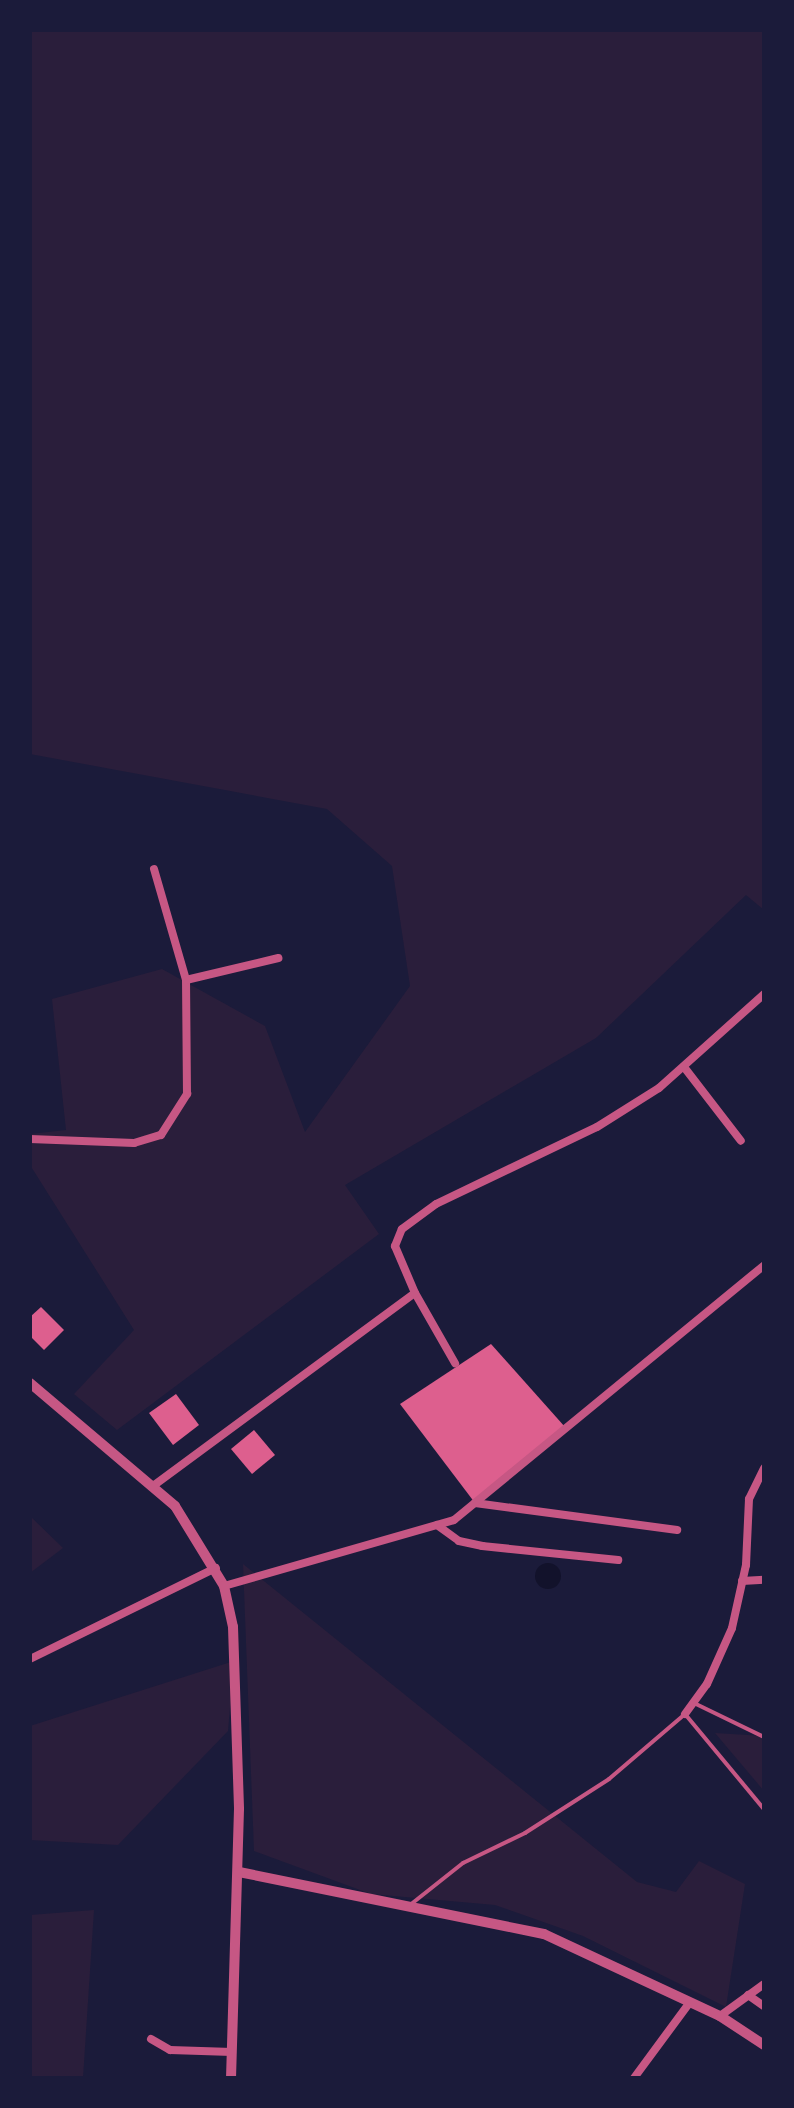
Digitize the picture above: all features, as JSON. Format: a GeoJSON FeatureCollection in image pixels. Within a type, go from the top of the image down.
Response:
{"type":"FeatureCollection","features":[{"type":"Feature","properties":{"kind":"street"},"geometry":{"type":"LineString","coordinates":[[30,1139],[134,1143],[161,1135],[186,1094],[186,980],[154,869]]}},
{"type":"Feature","properties":{"kind":"street"},"geometry":{"type":"LineString","coordinates":[[186,980],[278,958]]}},
{"type":"Feature","properties":{"kind":"street"},"geometry":{"type":"LineString","coordinates":[[456,1362],[415,1293],[395,1246],[398,1232],[436,1204],[597,1128],[684,1066],[764,994]]}},
{"type":"Feature","properties":{"kind":"street"},"geometry":{"type":"LineString","coordinates":[[684,1066],[741,1140]]}},
{"type":"Feature","properties":{"kind":"street"},"geometry":{"type":"LineString","coordinates":[[224,1586],[437,1524],[474,1503],[764,1265]]}},
{"type":"Feature","properties":{"kind":"street"},"geometry":{"type":"LineString","coordinates":[[153,1486],[415,1293]]}},
{"type":"Feature","properties":{"kind":"street"},"geometry":{"type":"LineString","coordinates":[[30,1383],[153,1486],[192,1527],[224,1586],[233,1627],[239,1872],[231,2078]]}},
{"type":"Feature","properties":{"kind":"street"},"geometry":{"type":"LineString","coordinates":[[686,1714],[732,1628],[742,1581],[749,1500],[764,1468]]}},
{"type":"Feature","properties":{"kind":"street"},"geometry":{"type":"LineString","coordinates":[[749,1500],[764,1499]]}},
{"type":"Feature","properties":{"kind":"street"},"geometry":{"type":"LineString","coordinates":[[474,1503],[676,1530]]}},
{"type":"Feature","properties":{"kind":"street"},"geometry":{"type":"LineString","coordinates":[[437,1524],[459,1541],[482,1546],[618,1560]]}},
{"type":"Feature","properties":{"kind":"street"},"geometry":{"type":"LineString","coordinates":[[30,1658],[216,1568]]}},
{"type":"Feature","properties":{"kind":"street"},"geometry":{"type":"LineString","coordinates":[[742,1581],[764,1580]]}},
{"type":"Feature","properties":{"kind":"street"},"geometry":{"type":"LineString","coordinates":[[239,1872],[544,1934],[720,2016],[764,2044]]}},
{"type":"Feature","properties":{"kind":"street"},"geometry":{"type":"LineString","coordinates":[[720,2016],[764,1984]]}},
{"type":"Feature","properties":{"kind":"street"},"geometry":{"type":"LineString","coordinates":[[748,1995],[764,2006]]}},
{"type":"Feature","properties":{"kind":"street"},"geometry":{"type":"LineString","coordinates":[[634,2078],[690,2002]]}},
{"type":"Feature","properties":{"kind":"street"},"geometry":{"type":"LineString","coordinates":[[151,2039],[170,2050],[232,2052]]}},
{"type":"Feature","properties":{"kind":"lane"},"geometry":{"type":"LineString","coordinates":[[694,1703],[764,1737]]}},
{"type":"Feature","properties":{"kind":"lane"},"geometry":{"type":"LineString","coordinates":[[406,1909],[463,1863],[609,1779],[686,1714],[764,1810]]}},
{"type":"Feature","properties":{"kind":"shaded area"},"geometry":{"type":"Polygon","coordinates":[[[30,30],[764,30],[764,910],[746,895],[596,1038],[345,1185],[379,1234],[117,1430],[74,1394],[134,1330],[30,1165],[30,1134],[66,1130],[52,999],[162,969],[265,1026],[305,1132],[410,986],[392,866],[327,809],[30,754],[30,30]]]}},
{"type":"Feature","properties":{"kind":"shaded area"},"geometry":{"type":"Polygon","coordinates":[[[30,1516],[63,1548],[30,1573],[30,1516]]]}},
{"type":"Feature","properties":{"kind":"shaded area"},"geometry":{"type":"Polygon","coordinates":[[[548,1563],[557,1567],[561,1576],[557,1585],[548,1589],[539,1585],[535,1576],[539,1567],[548,1563]]]}},
{"type":"Feature","properties":{"kind":"shaded area"},"geometry":{"type":"Polygon","coordinates":[[[243,1564],[637,1882],[676,1892],[699,1861],[745,1884],[726,2007],[583,1936],[495,1905],[371,1894],[254,1851],[243,1564]]]}},
{"type":"Feature","properties":{"kind":"shaded area"},"geometry":{"type":"Polygon","coordinates":[[[234,1661],[228,1731],[118,1845],[30,1840],[30,1726],[234,1661]]]}},
{"type":"Feature","properties":{"kind":"shaded area"},"geometry":{"type":"Polygon","coordinates":[[[715,1733],[764,1736],[764,1791],[715,1733]]]}},
{"type":"Feature","properties":{"kind":"shaded area"},"geometry":{"type":"Polygon","coordinates":[[[94,1910],[83,2078],[30,2078],[30,1915],[94,1910]]]}},
{"type":"Feature","properties":{"kind":"building"},"geometry":{"type":"Polygon","coordinates":[[[41,1307],[64,1330],[44,1350],[30,1336],[30,1317],[41,1307]]]}},
{"type":"Feature","properties":{"kind":"building"},"geometry":{"type":"Polygon","coordinates":[[[491,1344],[565,1427],[475,1503],[400,1404],[491,1344]]]}},
{"type":"Feature","properties":{"kind":"building"},"geometry":{"type":"Polygon","coordinates":[[[176,1394],[199,1425],[173,1445],[149,1413],[176,1394]]]}},
{"type":"Feature","properties":{"kind":"building"},"geometry":{"type":"Polygon","coordinates":[[[254,1430],[275,1455],[252,1474],[231,1449],[254,1430]]]}}]}
